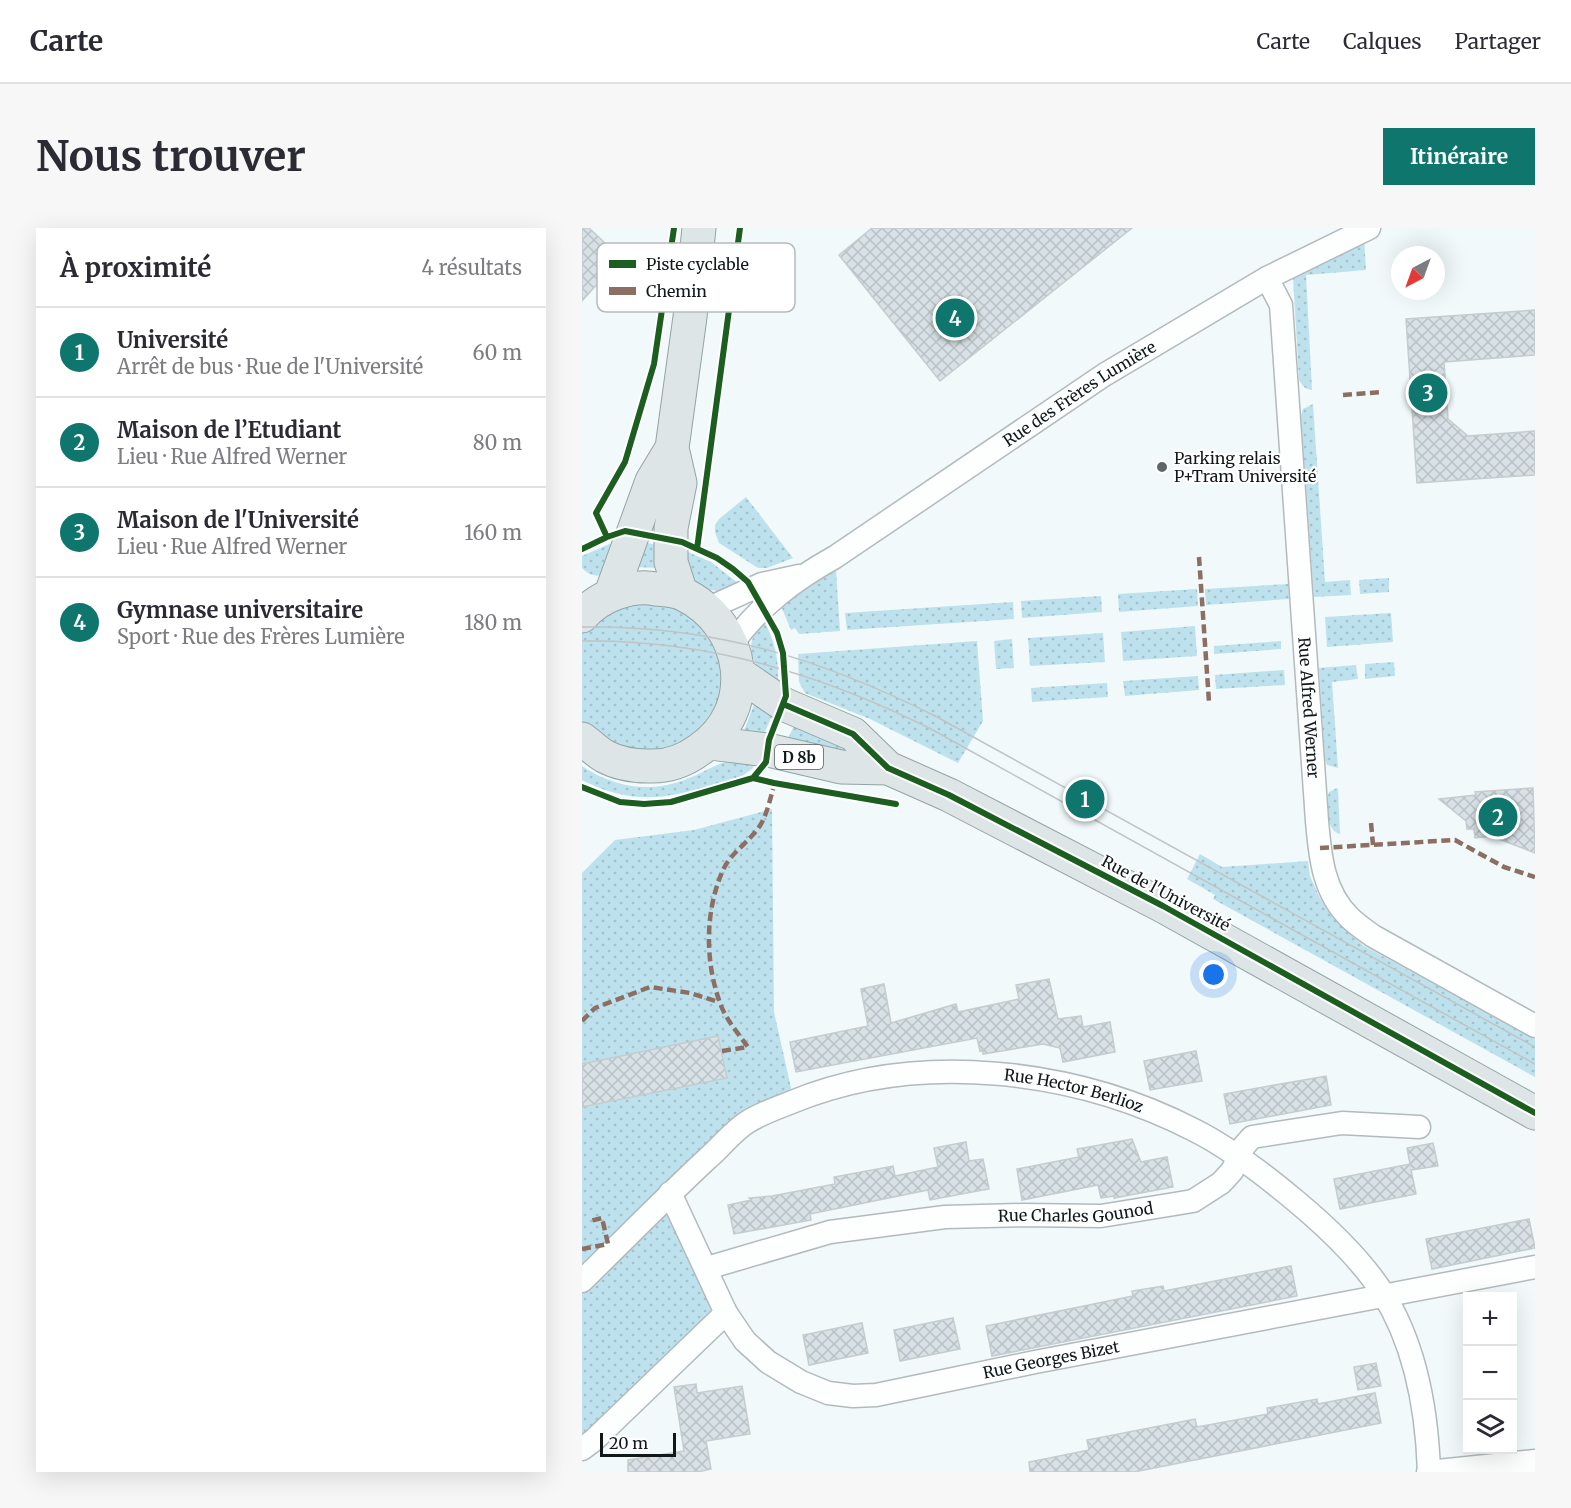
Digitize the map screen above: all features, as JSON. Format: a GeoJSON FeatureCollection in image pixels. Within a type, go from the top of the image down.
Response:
{"type":"FeatureCollection","features":[{"type":"Feature","properties":{"kind":"main road"},"geometry":{"type":"LineString","coordinates":[[697,243],[699,228]]}},
{"type":"Feature","properties":{"kind":"main road"},"geometry":{"type":"LineString","coordinates":[[582,739],[605,756],[631,766],[659,767],[686,759],[710,743],[722,728],[732,711],[737,692],[735,658],[717,619],[694,601],[671,562],[671,528],[680,483],[674,432],[689,312]]}},
{"type":"Feature","properties":{"kind":"main road"},"geometry":{"type":"LineString","coordinates":[[611,594],[652,481],[674,432]]}},
{"type":"Feature","properties":{"kind":"main road"},"geometry":{"type":"LineString","coordinates":[[582,616],[598,601],[611,594],[646,587],[694,601]]}},
{"type":"Feature","properties":{"kind":"main road","name":"Rue de l'Université"},"geometry":{"type":"LineString","coordinates":[[735,658],[783,704],[852,734],[888,768],[949,795],[1163,906],[1535,1113]]}},
{"type":"Feature","properties":{"kind":"main road","name":"Rue de l'Université"},"geometry":{"type":"LineString","coordinates":[[710,743],[768,750],[841,766],[888,768]]}},
{"type":"Feature","properties":{"kind":"street","name":"Rue des Frères Lumière"},"geometry":{"type":"LineString","coordinates":[[735,658],[751,619],[801,576],[834,557],[1104,375],[1267,278],[1369,228]]}},
{"type":"Feature","properties":{"kind":"street","name":"Rue Alfred Werner"},"geometry":{"type":"LineString","coordinates":[[1267,278],[1281,305],[1322,871],[1349,917],[1372,936],[1535,1026]]}},
{"type":"Feature","properties":{"kind":"street","name":"Rue des Frères Lumière"},"geometry":{"type":"LineString","coordinates":[[694,601],[801,576]]}},
{"type":"Feature","properties":{"kind":"street","name":"Rue Hector Berlioz"},"geometry":{"type":"LineString","coordinates":[[582,1281],[670,1193],[745,1123],[794,1101],[894,1074],[1009,1074],[1047,1079],[1126,1101],[1196,1131],[1267,1177],[1315,1218],[1364,1266],[1384,1295],[1405,1338],[1419,1386],[1428,1438],[1429,1472]]}},
{"type":"Feature","properties":{"kind":"street","name":"Rue Charles Gounod"},"geometry":{"type":"LineString","coordinates":[[707,1268],[830,1232],[945,1217],[1101,1216],[1193,1201],[1221,1182],[1232,1171],[1244,1146],[1252,1137],[1342,1123],[1419,1127]]}},
{"type":"Feature","properties":{"kind":"street","name":"Rue Georges Bizet"},"geometry":{"type":"LineString","coordinates":[[670,1193],[726,1312],[745,1341],[768,1362],[801,1382],[828,1393],[853,1396],[876,1395],[1535,1267]]}},
{"type":"Feature","properties":{"kind":"street"},"geometry":{"type":"LineString","coordinates":[[582,1449],[726,1312]]}},
{"type":"Feature","properties":{"kind":"street"},"geometry":{"type":"LineString","coordinates":[[1429,1472],[1535,1461]]}},
{"type":"Feature","properties":{"kind":"shaded area"},"geometry":{"type":"Polygon","coordinates":[[[1364,237],[1366,270],[1306,275],[1312,390],[1307,389],[1299,379],[1293,277],[1364,237]]]}},
{"type":"Feature","properties":{"kind":"shaded area"},"geometry":{"type":"Polygon","coordinates":[[[1313,404],[1325,582],[1350,580],[1351,595],[1314,597],[1301,416],[1303,409],[1313,404]]]}},
{"type":"Feature","properties":{"kind":"shaded area"},"geometry":{"type":"Polygon","coordinates":[[[746,497],[793,558],[767,568],[758,568],[719,543],[715,525],[746,497]]]}},
{"type":"Feature","properties":{"kind":"shaded area"},"geometry":{"type":"Polygon","coordinates":[[[621,539],[603,575],[591,575],[582,568],[582,556],[621,539]]]}},
{"type":"Feature","properties":{"kind":"shaded area"},"geometry":{"type":"Polygon","coordinates":[[[642,542],[658,545],[659,568],[634,567],[642,542]]]}},
{"type":"Feature","properties":{"kind":"shaded area"},"geometry":{"type":"Polygon","coordinates":[[[681,549],[711,562],[738,583],[726,589],[715,590],[700,585],[689,570],[681,549]]]}},
{"type":"Feature","properties":{"kind":"shaded area"},"geometry":{"type":"Polygon","coordinates":[[[836,570],[840,631],[799,634],[795,628],[791,630],[781,606],[836,570]]]}},
{"type":"Feature","properties":{"kind":"shaded area"},"geometry":{"type":"Polygon","coordinates":[[[1389,578],[1389,592],[1360,594],[1359,580],[1389,578]]]}},
{"type":"Feature","properties":{"kind":"shaded area"},"geometry":{"type":"Polygon","coordinates":[[[1288,584],[1289,599],[1206,605],[1205,589],[1288,584]]]}},
{"type":"Feature","properties":{"kind":"shaded area"},"geometry":{"type":"Polygon","coordinates":[[[1197,589],[1198,606],[1119,612],[1118,594],[1197,589]]]}},
{"type":"Feature","properties":{"kind":"shaded area"},"geometry":{"type":"Polygon","coordinates":[[[1101,596],[1102,612],[1022,618],[1021,601],[1101,596]]]}},
{"type":"Feature","properties":{"kind":"shaded area"},"geometry":{"type":"Polygon","coordinates":[[[645,598],[698,615],[726,659],[721,710],[682,750],[633,756],[589,731],[582,721],[582,632],[597,616],[645,598]]]}},
{"type":"Feature","properties":{"kind":"shaded area"},"geometry":{"type":"Polygon","coordinates":[[[1013,602],[1014,619],[847,630],[845,613],[1013,602]]]}},
{"type":"Feature","properties":{"kind":"shaded area"},"geometry":{"type":"Polygon","coordinates":[[[1391,613],[1393,642],[1327,647],[1325,617],[1391,613]]]}},
{"type":"Feature","properties":{"kind":"shaded area"},"geometry":{"type":"Polygon","coordinates":[[[764,620],[776,654],[778,691],[757,665],[751,649],[756,631],[764,620]]]}},
{"type":"Feature","properties":{"kind":"shaded area"},"geometry":{"type":"Polygon","coordinates":[[[1195,626],[1197,656],[1123,661],[1121,632],[1195,626]]]}},
{"type":"Feature","properties":{"kind":"shaded area"},"geometry":{"type":"Polygon","coordinates":[[[1103,633],[1105,662],[1030,666],[1028,638],[1103,633]]]}},
{"type":"Feature","properties":{"kind":"shaded area"},"geometry":{"type":"Polygon","coordinates":[[[1012,639],[1014,668],[996,669],[994,641],[1012,639]]]}},
{"type":"Feature","properties":{"kind":"shaded area"},"geometry":{"type":"Polygon","coordinates":[[[977,641],[983,721],[958,763],[870,719],[805,693],[799,682],[798,654],[977,641]]]}},
{"type":"Feature","properties":{"kind":"shaded area"},"geometry":{"type":"Polygon","coordinates":[[[1281,641],[1281,649],[1214,654],[1214,646],[1281,641]]]}},
{"type":"Feature","properties":{"kind":"shaded area"},"geometry":{"type":"Polygon","coordinates":[[[1394,662],[1395,676],[1365,679],[1365,664],[1394,662]]]}},
{"type":"Feature","properties":{"kind":"shaded area"},"geometry":{"type":"Polygon","coordinates":[[[1356,665],[1358,679],[1332,682],[1338,768],[1327,765],[1325,760],[1319,668],[1356,665]]]}},
{"type":"Feature","properties":{"kind":"shaded area"},"geometry":{"type":"Polygon","coordinates":[[[1284,670],[1285,685],[1216,689],[1215,675],[1284,670]]]}},
{"type":"Feature","properties":{"kind":"shaded area"},"geometry":{"type":"Polygon","coordinates":[[[1198,676],[1199,690],[1125,696],[1123,681],[1198,676]]]}},
{"type":"Feature","properties":{"kind":"shaded area"},"geometry":{"type":"Polygon","coordinates":[[[1107,683],[1108,697],[1032,702],[1031,688],[1107,683]]]}},
{"type":"Feature","properties":{"kind":"shaded area"},"geometry":{"type":"Polygon","coordinates":[[[755,702],[774,711],[762,739],[742,736],[755,702]]]}},
{"type":"Feature","properties":{"kind":"shaded area"},"geometry":{"type":"Polygon","coordinates":[[[797,719],[848,740],[847,750],[787,741],[797,719]]]}},
{"type":"Feature","properties":{"kind":"shaded area"},"geometry":{"type":"Polygon","coordinates":[[[728,761],[757,761],[752,769],[742,776],[700,789],[662,796],[624,795],[582,780],[582,766],[620,784],[662,786],[689,778],[728,761]]]}},
{"type":"Feature","properties":{"kind":"shaded area"},"geometry":{"type":"Polygon","coordinates":[[[1337,788],[1340,834],[1335,832],[1329,823],[1327,810],[1329,792],[1337,788]]]}},
{"type":"Feature","properties":{"kind":"shaded area"},"geometry":{"type":"Polygon","coordinates":[[[772,809],[774,1012],[794,1101],[670,1193],[726,1313],[582,1449],[582,873],[615,840],[694,830],[772,809]]]}},
{"type":"Feature","properties":{"kind":"shaded area"},"geometry":{"type":"Polygon","coordinates":[[[1200,854],[1222,867],[1308,861],[1310,876],[1320,898],[1340,925],[1364,946],[1535,1039],[1535,1077],[1213,899],[1215,895],[1187,879],[1200,854]]]}},
{"type":"Feature","properties":{"kind":"building"},"geometry":{"type":"Polygon","coordinates":[[[582,228],[589,228],[605,243],[597,243],[597,284],[582,301],[582,228]]]}},
{"type":"Feature","properties":{"kind":"building"},"geometry":{"type":"Polygon","coordinates":[[[872,228],[1132,228],[940,381],[839,255],[872,228]]]}},
{"type":"Feature","properties":{"kind":"building"},"geometry":{"type":"Polygon","coordinates":[[[1535,310],[1535,355],[1444,362],[1448,419],[1468,436],[1535,431],[1535,475],[1417,483],[1406,319],[1535,310]]]}},
{"type":"Feature","properties":{"kind":"building"},"geometry":{"type":"Polygon","coordinates":[[[1533,788],[1535,853],[1491,836],[1475,838],[1474,829],[1467,829],[1466,821],[1439,799],[1476,795],[1475,792],[1533,788]]]}},
{"type":"Feature","properties":{"kind":"building"},"geometry":{"type":"Polygon","coordinates":[[[1049,979],[1058,1019],[1081,1016],[1083,1027],[1110,1022],[1115,1052],[1063,1062],[1060,1048],[1043,1044],[983,1054],[977,1038],[796,1072],[790,1042],[868,1026],[861,989],[884,984],[891,1023],[956,1004],[958,1012],[1019,999],[1016,985],[1049,979]]]}},
{"type":"Feature","properties":{"kind":"building"},"geometry":{"type":"Polygon","coordinates":[[[718,1036],[727,1078],[582,1107],[582,1064],[718,1036]]]}},
{"type":"Feature","properties":{"kind":"building"},"geometry":{"type":"Polygon","coordinates":[[[1196,1051],[1202,1081],[1150,1090],[1144,1061],[1196,1051]]]}},
{"type":"Feature","properties":{"kind":"building"},"geometry":{"type":"Polygon","coordinates":[[[1326,1076],[1331,1105],[1230,1124],[1224,1094],[1326,1076]]]}},
{"type":"Feature","properties":{"kind":"building"},"geometry":{"type":"Polygon","coordinates":[[[1132,1139],[1141,1162],[1167,1157],[1173,1187],[1114,1198],[1114,1196],[1101,1198],[1098,1185],[1022,1200],[1017,1169],[1079,1157],[1077,1149],[1132,1139]]]}},
{"type":"Feature","properties":{"kind":"building"},"geometry":{"type":"Polygon","coordinates":[[[966,1142],[969,1161],[983,1159],[989,1189],[930,1200],[928,1190],[810,1214],[811,1220],[734,1234],[728,1205],[751,1200],[749,1198],[835,1184],[834,1177],[893,1166],[895,1176],[938,1167],[934,1148],[966,1142]]]}},
{"type":"Feature","properties":{"kind":"building"},"geometry":{"type":"Polygon","coordinates":[[[1433,1143],[1438,1166],[1411,1170],[1416,1194],[1340,1209],[1334,1179],[1410,1164],[1407,1148],[1433,1143]]]}},
{"type":"Feature","properties":{"kind":"building"},"geometry":{"type":"Polygon","coordinates":[[[1529,1219],[1535,1248],[1432,1269],[1426,1239],[1529,1219]]]}},
{"type":"Feature","properties":{"kind":"building"},"geometry":{"type":"Polygon","coordinates":[[[1291,1266],[1297,1296],[992,1356],[986,1326],[1133,1296],[1132,1291],[1163,1286],[1164,1291],[1291,1266]]]}},
{"type":"Feature","properties":{"kind":"building"},"geometry":{"type":"Polygon","coordinates":[[[953,1318],[960,1349],[900,1361],[894,1330],[953,1318]]]}},
{"type":"Feature","properties":{"kind":"building"},"geometry":{"type":"Polygon","coordinates":[[[862,1323],[868,1353],[809,1365],[803,1335],[862,1323]]]}},
{"type":"Feature","properties":{"kind":"building"},"geometry":{"type":"Polygon","coordinates":[[[1376,1363],[1381,1386],[1358,1390],[1354,1367],[1376,1363]]]}},
{"type":"Feature","properties":{"kind":"building"},"geometry":{"type":"Polygon","coordinates":[[[696,1384],[697,1393],[742,1386],[750,1434],[706,1441],[711,1469],[698,1472],[628,1472],[628,1460],[684,1451],[674,1387],[696,1384]]]}},
{"type":"Feature","properties":{"kind":"building"},"geometry":{"type":"Polygon","coordinates":[[[1375,1393],[1381,1423],[1134,1472],[1030,1472],[1029,1462],[1089,1450],[1087,1440],[1195,1419],[1197,1427],[1268,1414],[1267,1408],[1317,1399],[1318,1404],[1375,1393]]]}},
{"type":"Feature","properties":{"kind":"tram line"},"geometry":{"type":"LineString","coordinates":[[582,627],[630,628],[721,639],[808,662],[894,696],[937,717],[1535,1047]]}},
{"type":"Feature","properties":{"kind":"tram line"},"geometry":{"type":"LineString","coordinates":[[582,641],[628,642],[718,653],[805,676],[890,709],[931,729],[1535,1064]]}},
{"type":"Feature","properties":{"kind":"marked path"},"geometry":{"type":"LineString","coordinates":[[1343,395],[1382,392]]}},
{"type":"Feature","properties":{"kind":"marked path"},"geometry":{"type":"LineString","coordinates":[[1199,557],[1209,702]]}},
{"type":"Feature","properties":{"kind":"marked path"},"geometry":{"type":"LineString","coordinates":[[722,1051],[748,1047],[724,1012],[714,985],[709,952],[713,902],[723,870],[761,824],[773,789]]}},
{"type":"Feature","properties":{"kind":"marked path"},"geometry":{"type":"LineString","coordinates":[[1371,823],[1373,845]]}},
{"type":"Feature","properties":{"kind":"marked path"},"geometry":{"type":"LineString","coordinates":[[1320,848],[1455,840],[1504,867],[1535,877]]}},
{"type":"Feature","properties":{"kind":"marked path"},"geometry":{"type":"LineString","coordinates":[[582,1021],[595,1008],[650,987],[690,993],[719,1002]]}},
{"type":"Feature","properties":{"kind":"marked path"},"geometry":{"type":"LineString","coordinates":[[582,1249],[608,1244],[602,1218],[590,1221]]}},
{"type":"Feature","properties":{"kind":"cycle path"},"geometry":{"type":"LineString","coordinates":[[672,243],[674,228]]}},
{"type":"Feature","properties":{"kind":"cycle path"},"geometry":{"type":"LineString","coordinates":[[738,243],[740,228]]}},
{"type":"Feature","properties":{"kind":"cycle path"},"geometry":{"type":"LineString","coordinates":[[607,537],[596,513],[625,462],[654,364],[662,312]]}},
{"type":"Feature","properties":{"kind":"cycle path"},"geometry":{"type":"LineString","coordinates":[[697,549],[729,312]]}},
{"type":"Feature","properties":{"kind":"cycle path"},"geometry":{"type":"LineString","coordinates":[[582,549],[625,531],[682,542],[717,558],[733,569],[748,582],[777,633],[783,653],[786,696],[769,740],[766,762],[753,778],[671,802],[644,804],[620,802],[582,787]]}},
{"type":"Feature","properties":{"kind":"cycle path"},"geometry":{"type":"LineString","coordinates":[[783,704],[853,734],[888,768],[949,795],[1163,906],[1535,1113]]}},
{"type":"Feature","properties":{"kind":"cycle path"},"geometry":{"type":"LineString","coordinates":[[753,778],[896,804]]}},
{"type":"Feature","properties":{"kind":"place","name":"Gymnase universitaire"},"geometry":{"type":"Point","coordinates":[955,318]}},
{"type":"Feature","properties":{"kind":"place","name":"Maison de l'Université"},"geometry":{"type":"Point","coordinates":[1428,393]}},
{"type":"Feature","properties":{"kind":"place","name":"Parking relais P+Tram Université"},"geometry":{"type":"Point","coordinates":[1162,467]}},
{"type":"Feature","properties":{"kind":"place","name":"Université"},"geometry":{"type":"Point","coordinates":[1085,799]}},
{"type":"Feature","properties":{"kind":"place","name":"Maison de l’Etudiant"},"geometry":{"type":"Point","coordinates":[1498,817]}}]}
